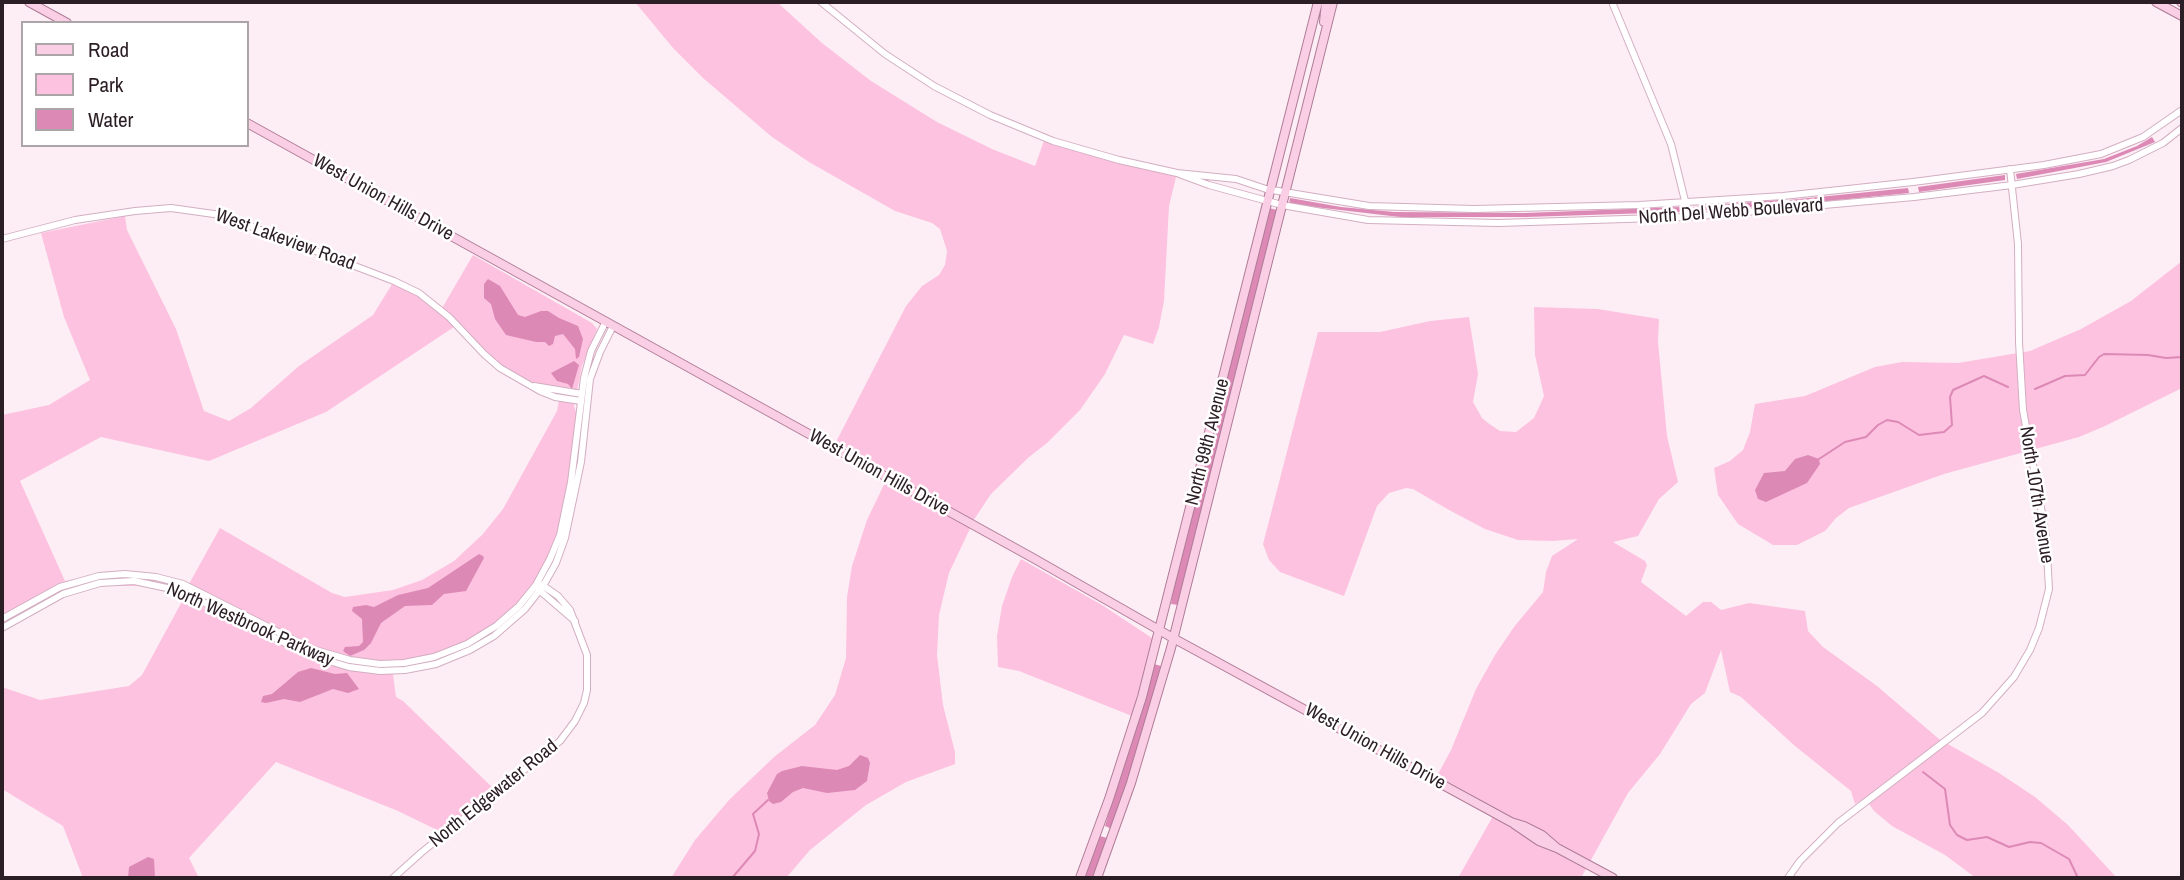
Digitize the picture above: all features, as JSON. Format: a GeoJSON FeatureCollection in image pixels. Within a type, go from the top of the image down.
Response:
{"type":"FeatureCollection","features":[{"type":"Feature","properties":{"kind":"main road"},"geometry":{"type":"LineString","coordinates":[[29,2],[62,21]]}},
{"type":"Feature","properties":{"kind":"main road","name":"North 99th Avenue"},"geometry":{"type":"LineString","coordinates":[[1080,878],[1125,753],[1160,631],[1318,2]]}},
{"type":"Feature","properties":{"kind":"main road"},"geometry":{"type":"LineString","coordinates":[[1322,46],[1326,2]]}},
{"type":"Feature","properties":{"kind":"main road","name":"North 99th Avenue"},"geometry":{"type":"LineString","coordinates":[[1097,878],[1143,745],[1173,638],[1333,2]]}},
{"type":"Feature","properties":{"kind":"main road"},"geometry":{"type":"LineString","coordinates":[[2156,2],[2182,16]]}},
{"type":"Feature","properties":{"kind":"main road","name":"West Union Hills Drive"},"geometry":{"type":"LineString","coordinates":[[248,124],[1160,631],[1511,822],[1522,832],[1613,878]]}},
{"type":"Feature","properties":{"kind":"street"},"geometry":{"type":"LineString","coordinates":[[821,2],[885,54],[934,86],[983,111],[1079,150],[1177,173]]}},
{"type":"Feature","properties":{"kind":"street"},"geometry":{"type":"LineString","coordinates":[[1612,2],[1671,144],[1689,217]]}},
{"type":"Feature","properties":{"kind":"street","name":"North Del Webb Boulevard"},"geometry":{"type":"LineString","coordinates":[[1177,173],[1236,179],[1271,189],[1354,204],[1418,209],[1544,208],[1686,202],[1847,190],[2079,159],[2123,147],[2155,130],[2182,110]]}},
{"type":"Feature","properties":{"kind":"street","name":"North Del Webb Boulevard"},"geometry":{"type":"LineString","coordinates":[[1177,173],[1209,185],[1282,205],[1339,217],[1412,222],[1543,222],[1689,217],[1847,204],[2012,185],[2113,166],[2157,146],[2182,128]]}},
{"type":"Feature","properties":{"kind":"street","name":"North 107th Avenue"},"geometry":{"type":"LineString","coordinates":[[1788,878],[1800,861],[1838,823],[1982,713],[2014,677],[2031,650],[2039,628],[2049,589],[2046,535],[2023,410],[2018,244],[2010,169]]}},
{"type":"Feature","properties":{"kind":"street","name":"West Lakeview Road"},"geometry":{"type":"LineString","coordinates":[[2,239],[75,220],[135,211],[171,208],[220,215],[419,293],[449,317],[484,355],[507,372],[555,397],[584,398]]}},
{"type":"Feature","properties":{"kind":"street","name":"North Westbrook Parkway"},"geometry":{"type":"LineString","coordinates":[[2,619],[55,589],[99,576],[144,576],[182,587],[269,631],[312,649],[350,660],[380,664],[418,661],[452,652],[488,632],[540,587],[560,535],[591,351],[609,324]]}},
{"type":"Feature","properties":{"kind":"street","name":"North Westbrook Parkway"},"geometry":{"type":"LineString","coordinates":[[2,628],[58,596],[100,583],[134,581],[182,587]]}},
{"type":"Feature","properties":{"kind":"street","name":"North Edgewater Road"},"geometry":{"type":"LineString","coordinates":[[393,878],[551,749],[571,728],[584,703],[588,671],[583,641],[575,621],[540,587]]}},
{"type":"Feature","properties":{"kind":"green space"},"geometry":{"type":"Polygon","coordinates":[[[635,2],[777,2],[822,43],[871,81],[937,122],[992,149],[1035,166],[1045,138],[1177,173],[1169,206],[1164,301],[1153,344],[1124,335],[1105,374],[1080,410],[991,494],[975,518],[949,573],[939,615],[937,655],[943,705],[955,752],[955,764],[906,782],[866,805],[810,850],[786,878],[671,878],[695,840],[729,800],[774,757],[815,725],[835,695],[846,658],[847,597],[852,566],[867,520],[890,472],[836,442],[906,306],[922,286],[939,275],[945,265],[947,251],[940,229],[932,223],[895,211],[809,162],[772,137],[703,78],[673,48],[635,2]]]}},
{"type":"Feature","properties":{"kind":"green space"},"geometry":{"type":"Polygon","coordinates":[[[125,216],[127,230],[176,329],[204,411],[229,421],[251,408],[299,366],[373,315],[394,281],[441,310],[473,255],[592,323],[597,329],[582,366],[574,406],[580,424],[578,456],[568,515],[552,564],[540,587],[509,618],[461,651],[414,665],[392,667],[396,697],[495,790],[441,832],[398,811],[276,762],[189,858],[199,878],[83,878],[63,826],[2,789],[2,687],[40,700],[129,686],[142,675],[185,596],[168,589],[148,586],[104,586],[70,594],[45,605],[2,632],[2,415],[49,405],[90,380],[64,317],[41,233],[125,216]],[[454,327],[326,412],[209,461],[101,437],[20,481],[65,581],[110,572],[148,574],[189,584],[220,528],[332,593],[345,597],[393,590],[422,580],[454,561],[482,535],[503,509],[557,411],[559,400],[522,385],[496,368],[454,327]]]}},
{"type":"Feature","properties":{"kind":"green space"},"geometry":{"type":"Polygon","coordinates":[[[2182,261],[2182,388],[2079,437],[1944,474],[1849,508],[1825,531],[1797,545],[1773,545],[1738,524],[1718,495],[1714,468],[1730,461],[1743,450],[1750,432],[1755,404],[1805,396],[1875,367],[1902,362],[1958,363],[2030,351],[2081,329],[2131,301],[2182,261]]]}},
{"type":"Feature","properties":{"kind":"green space"},"geometry":{"type":"Polygon","coordinates":[[[1534,307],[1598,309],[1659,319],[1658,342],[1667,436],[1678,482],[1659,499],[1638,536],[1613,542],[1645,561],[1647,565],[1641,582],[1686,616],[1703,602],[1711,602],[1721,610],[1749,603],[1805,611],[1808,631],[1823,647],[1877,686],[1939,739],[2035,797],[2068,825],[2117,878],[1976,878],[1945,855],[1892,826],[1874,811],[1865,798],[1855,804],[1851,791],[1795,746],[1741,697],[1730,692],[1721,650],[1705,693],[1691,704],[1660,754],[1628,793],[1581,878],[1458,878],[1497,809],[1437,776],[1451,750],[1476,689],[1495,655],[1543,592],[1552,556],[1578,539],[1518,540],[1485,529],[1413,489],[1406,488],[1389,493],[1377,506],[1344,596],[1280,572],[1269,560],[1263,544],[1318,332],[1380,332],[1430,321],[1469,317],[1478,374],[1473,402],[1488,423],[1500,431],[1516,432],[1534,418],[1544,396],[1535,355],[1534,307]]]}},
{"type":"Feature","properties":{"kind":"green space"},"geometry":{"type":"Polygon","coordinates":[[[1021,559],[1102,605],[1152,638],[1148,664],[1132,716],[1019,671],[998,667],[997,636],[1002,606],[1021,559]]]}},
{"type":"Feature","properties":{"kind":"water"},"geometry":{"type":"Polygon","coordinates":[[[2152,137],[2155,142],[2106,162],[2017,179],[2016,174],[2104,159],[2152,137]]]}},
{"type":"Feature","properties":{"kind":"water"},"geometry":{"type":"Polygon","coordinates":[[[2005,175],[2005,180],[1919,192],[1918,187],[2005,175]]]}},
{"type":"Feature","properties":{"kind":"water"},"geometry":{"type":"Polygon","coordinates":[[[1908,188],[1909,193],[1789,205],[1789,200],[1908,188]]]}},
{"type":"Feature","properties":{"kind":"water"},"geometry":{"type":"Polygon","coordinates":[[[1290,198],[1341,207],[1394,212],[1525,213],[1680,207],[1680,212],[1526,217],[1400,217],[1289,204],[1290,198]]]}},
{"type":"Feature","properties":{"kind":"water"},"geometry":{"type":"Polygon","coordinates":[[[1778,200],[1778,205],[1693,211],[1693,207],[1778,200]]]}},
{"type":"Feature","properties":{"kind":"water"},"geometry":{"type":"Polygon","coordinates":[[[1269,208],[1277,210],[1178,605],[1171,604],[1177,569],[1269,208]]]}},
{"type":"Feature","properties":{"kind":"water"},"geometry":{"type":"Polygon","coordinates":[[[488,279],[500,286],[518,315],[525,317],[548,311],[578,326],[583,339],[579,357],[576,359],[575,349],[563,334],[555,336],[553,344],[549,346],[545,342],[506,335],[495,319],[491,304],[484,298],[484,284],[488,279]]]}},
{"type":"Feature","properties":{"kind":"water"},"geometry":{"type":"Polygon","coordinates":[[[574,361],[579,365],[572,389],[568,384],[557,381],[551,373],[574,361]]]}},
{"type":"Feature","properties":{"kind":"water"},"geometry":{"type":"Polygon","coordinates":[[[1808,455],[1819,459],[1820,464],[1807,483],[1766,502],[1758,499],[1755,490],[1764,473],[1785,471],[1795,459],[1808,455]]]}},
{"type":"Feature","properties":{"kind":"water"},"geometry":{"type":"Polygon","coordinates":[[[479,554],[484,558],[466,591],[444,594],[432,605],[405,606],[381,623],[371,643],[364,650],[350,656],[343,651],[345,647],[359,646],[363,642],[362,619],[352,611],[353,607],[374,607],[398,595],[428,588],[479,554]]]}},
{"type":"Feature","properties":{"kind":"water"},"geometry":{"type":"Polygon","coordinates":[[[1154,664],[1161,666],[1153,704],[1112,829],[1105,826],[1154,664]]]}},
{"type":"Feature","properties":{"kind":"water"},"geometry":{"type":"Polygon","coordinates":[[[311,668],[335,674],[347,673],[359,689],[348,693],[333,689],[300,702],[284,699],[261,702],[263,696],[272,694],[298,672],[311,668]]]}},
{"type":"Feature","properties":{"kind":"water"},"geometry":{"type":"Polygon","coordinates":[[[860,755],[868,758],[870,763],[867,781],[855,790],[827,793],[803,788],[781,802],[773,804],[769,801],[767,793],[777,774],[782,771],[802,766],[837,770],[849,766],[860,755]]]}},
{"type":"Feature","properties":{"kind":"water"},"geometry":{"type":"Polygon","coordinates":[[[1100,836],[1107,838],[1093,878],[1083,878],[1100,836]]]}},
{"type":"Feature","properties":{"kind":"water"},"geometry":{"type":"Polygon","coordinates":[[[148,857],[154,859],[155,878],[128,878],[129,867],[148,857]]]}},
{"type":"Feature","properties":{"kind":"waterway"},"geometry":{"type":"LineString","coordinates":[[2035,389],[2065,376],[2085,375],[2104,354],[2182,357]]}},
{"type":"Feature","properties":{"kind":"waterway"},"geometry":{"type":"LineString","coordinates":[[1819,459],[1845,442],[1866,437],[1887,420],[1898,422],[1919,435],[1944,432],[1952,425],[1950,397],[1953,390],[1984,376],[2008,387]]}},
{"type":"Feature","properties":{"kind":"waterway"},"geometry":{"type":"LineString","coordinates":[[1923,772],[1945,789],[1950,825],[1957,835],[1967,840],[1987,837],[2009,847],[2030,842],[2041,843],[2069,859],[2078,878]]}},
{"type":"Feature","properties":{"kind":"waterway"},"geometry":{"type":"LineString","coordinates":[[732,878],[755,851],[759,834],[753,814],[768,800]]}}]}
